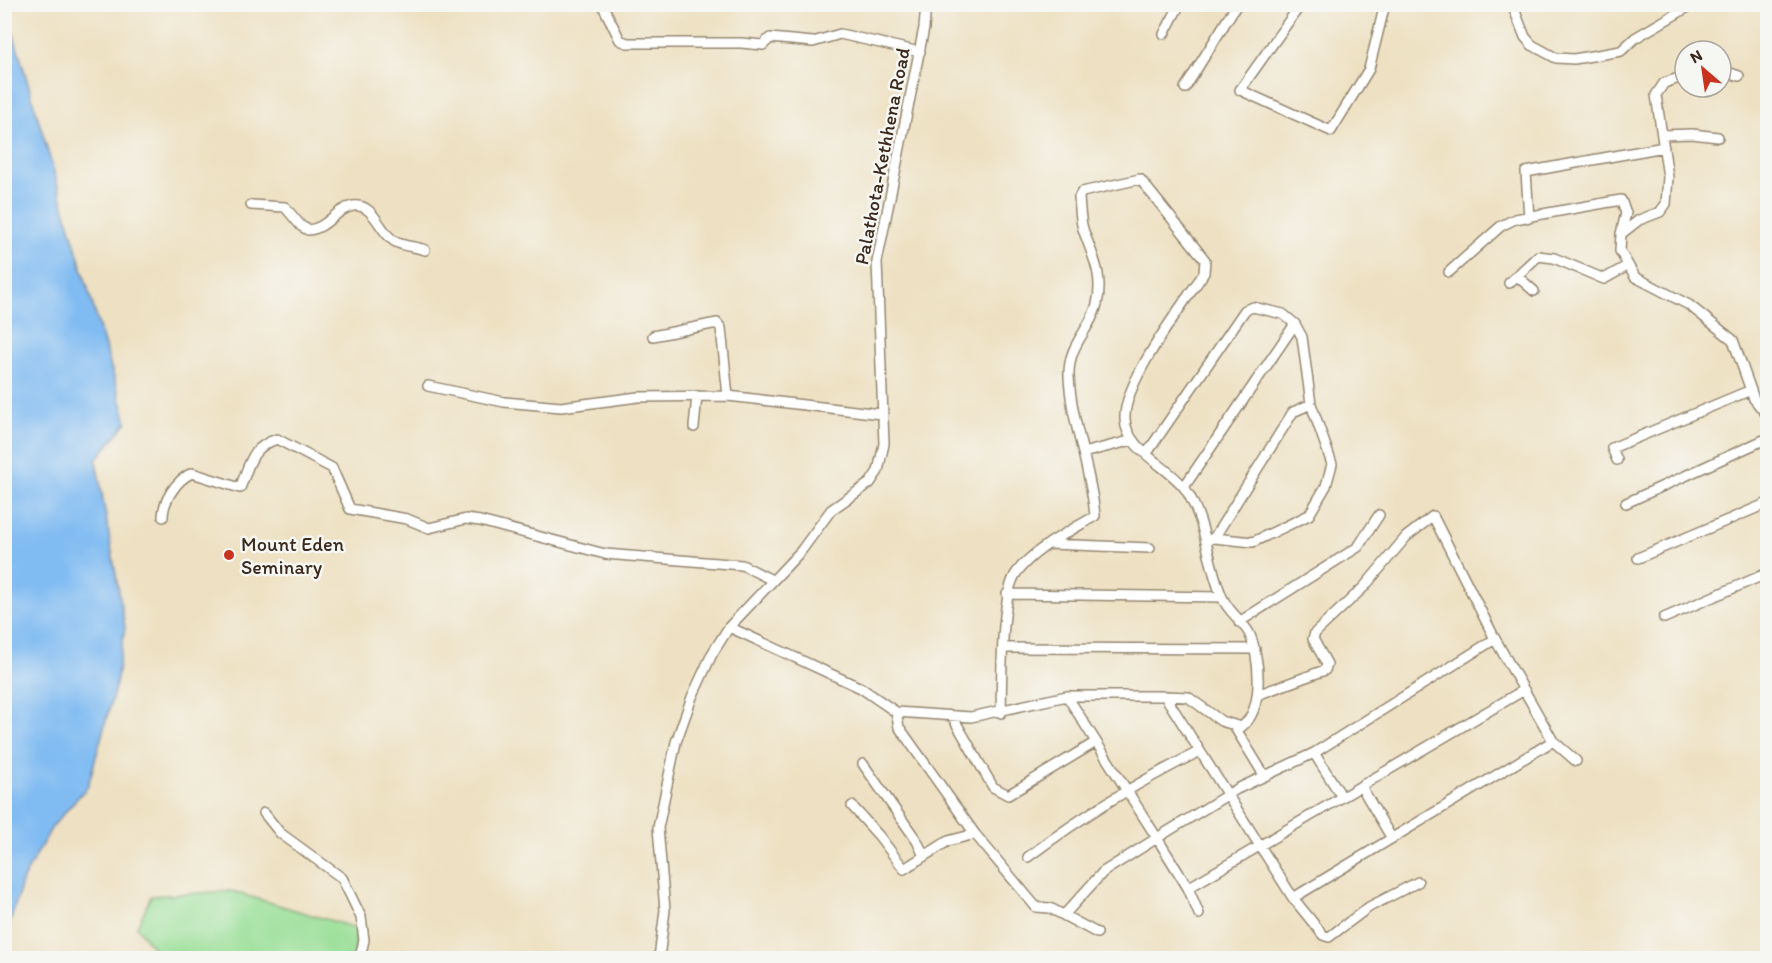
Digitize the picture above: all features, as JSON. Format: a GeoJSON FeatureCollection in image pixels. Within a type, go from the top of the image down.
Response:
{"type":"FeatureCollection","features":[{"type":"Feature","properties":{"kind":"street"},"geometry":{"type":"LineString","coordinates":[[602,4],[620,40],[627,43],[763,45],[770,38],[813,42],[840,34],[920,52]]}},
{"type":"Feature","properties":{"kind":"street","name":"Palathota-Kethhena Road"},"geometry":{"type":"LineString","coordinates":[[659,958],[665,910],[658,828],[676,742],[692,697],[712,654],[729,627],[801,551],[831,510],[870,483],[878,471],[884,444],[881,414],[877,262],[920,52],[926,4]]}},
{"type":"Feature","properties":{"kind":"street"},"geometry":{"type":"LineString","coordinates":[[1164,34],[1180,4]]}},
{"type":"Feature","properties":{"kind":"street"},"geometry":{"type":"LineString","coordinates":[[1185,88],[1237,4]]}},
{"type":"Feature","properties":{"kind":"street"},"geometry":{"type":"LineString","coordinates":[[1301,4],[1240,90],[1331,131],[1369,69],[1385,4]]}},
{"type":"Feature","properties":{"kind":"street"},"geometry":{"type":"LineString","coordinates":[[1513,5],[1525,37],[1532,45],[1556,58],[1574,59],[1621,51],[1635,38],[1693,4]]}},
{"type":"Feature","properties":{"kind":"street"},"geometry":{"type":"LineString","coordinates":[[1733,74],[1739,76]]}},
{"type":"Feature","properties":{"kind":"street"},"geometry":{"type":"LineString","coordinates":[[1621,234],[1639,220],[1660,212],[1666,204],[1668,177],[1656,95],[1664,83],[1673,80]]}},
{"type":"Feature","properties":{"kind":"street"},"geometry":{"type":"LineString","coordinates":[[1662,135],[1692,134],[1718,137]]}},
{"type":"Feature","properties":{"kind":"street"},"geometry":{"type":"LineString","coordinates":[[1528,218],[1526,172],[1664,147]]}},
{"type":"Feature","properties":{"kind":"street"},"geometry":{"type":"LineString","coordinates":[[729,627],[861,688],[896,711],[971,717],[1000,712],[1067,696],[1165,696],[1188,697],[1221,721],[1234,726],[1241,727],[1246,723],[1257,695],[1259,674],[1255,649],[1248,631],[1222,597],[1211,539],[1197,508],[1184,487],[1133,440],[1125,420],[1131,387],[1204,273],[1205,260],[1140,179],[1083,192],[1078,197],[1082,226],[1100,278],[1097,306],[1078,338],[1069,372],[1071,397],[1093,493],[1095,516],[1050,544],[1015,573],[1008,594],[1000,712]]}},
{"type":"Feature","properties":{"kind":"street"},"geometry":{"type":"LineString","coordinates":[[1449,272],[1501,225],[1621,200],[1626,213],[1620,251],[1627,266],[1635,277],[1689,305],[1733,340],[1754,399],[1767,414]]}},
{"type":"Feature","properties":{"kind":"street"},"geometry":{"type":"LineString","coordinates":[[251,205],[285,207],[301,226],[308,230],[320,228],[344,208],[361,206],[370,211],[392,240],[425,250]]}},
{"type":"Feature","properties":{"kind":"street"},"geometry":{"type":"LineString","coordinates":[[1534,291],[1513,280],[1538,256],[1554,258],[1605,279],[1627,266]]}},
{"type":"Feature","properties":{"kind":"street"},"geometry":{"type":"LineString","coordinates":[[1147,453],[1245,310],[1253,307],[1283,314],[1295,324],[1302,337],[1311,404],[1332,464],[1326,486],[1309,516],[1253,542],[1211,539]]}},
{"type":"Feature","properties":{"kind":"street"},"geometry":{"type":"LineString","coordinates":[[653,336],[717,323],[721,328],[728,396]]}},
{"type":"Feature","properties":{"kind":"street"},"geometry":{"type":"LineString","coordinates":[[1184,487],[1295,324]]}},
{"type":"Feature","properties":{"kind":"street"},"geometry":{"type":"LineString","coordinates":[[428,386],[504,402],[561,407],[638,397],[728,396],[881,414]]}},
{"type":"Feature","properties":{"kind":"street"},"geometry":{"type":"LineString","coordinates":[[1617,460],[1612,448],[1751,390]]}},
{"type":"Feature","properties":{"kind":"street"},"geometry":{"type":"LineString","coordinates":[[694,427],[697,396]]}},
{"type":"Feature","properties":{"kind":"street"},"geometry":{"type":"LineString","coordinates":[[1211,539],[1293,412],[1311,404]]}},
{"type":"Feature","properties":{"kind":"street"},"geometry":{"type":"LineString","coordinates":[[1626,503],[1767,438]]}},
{"type":"Feature","properties":{"kind":"street"},"geometry":{"type":"LineString","coordinates":[[163,517],[163,505],[184,477],[192,473],[240,488],[253,454],[261,444],[277,439],[332,468],[350,509],[407,519],[418,526],[429,528],[466,519],[480,520],[605,554],[742,565],[772,580]]}},
{"type":"Feature","properties":{"kind":"street"},"geometry":{"type":"LineString","coordinates":[[1083,453],[1133,440]]}},
{"type":"Feature","properties":{"kind":"street"},"geometry":{"type":"LineString","coordinates":[[1638,558],[1767,504]]}},
{"type":"Feature","properties":{"kind":"street"},"geometry":{"type":"LineString","coordinates":[[1239,622],[1358,547],[1379,515]]}},
{"type":"Feature","properties":{"kind":"street"},"geometry":{"type":"LineString","coordinates":[[1257,695],[1325,670],[1327,664],[1313,639],[1315,633],[1379,571],[1406,537],[1433,516],[1495,639],[1553,741],[1576,762]]}},
{"type":"Feature","properties":{"kind":"street"},"geometry":{"type":"LineString","coordinates":[[1050,544],[1150,548]]}},
{"type":"Feature","properties":{"kind":"street"},"geometry":{"type":"LineString","coordinates":[[1664,618],[1767,573]]}},
{"type":"Feature","properties":{"kind":"street"},"geometry":{"type":"LineString","coordinates":[[1008,594],[1222,597]]}},
{"type":"Feature","properties":{"kind":"street"},"geometry":{"type":"LineString","coordinates":[[1064,915],[1103,872],[1227,795],[1264,775],[1314,753],[1495,639]]}},
{"type":"Feature","properties":{"kind":"street"},"geometry":{"type":"LineString","coordinates":[[1004,648],[1255,649]]}},
{"type":"Feature","properties":{"kind":"street"},"geometry":{"type":"LineString","coordinates":[[1188,888],[1342,797],[1362,788],[1524,690]]}},
{"type":"Feature","properties":{"kind":"street"},"geometry":{"type":"LineString","coordinates":[[1067,696],[1188,888],[1199,914]]}},
{"type":"Feature","properties":{"kind":"street"},"geometry":{"type":"LineString","coordinates":[[1165,696],[1258,846],[1315,927],[1329,937],[1369,907],[1419,882]]}},
{"type":"Feature","properties":{"kind":"street"},"geometry":{"type":"LineString","coordinates":[[896,711],[899,727],[975,834],[1036,907],[1050,908],[1097,933]]}},
{"type":"Feature","properties":{"kind":"street"},"geometry":{"type":"LineString","coordinates":[[952,716],[993,787],[1008,795],[1096,742]]}},
{"type":"Feature","properties":{"kind":"street"},"geometry":{"type":"LineString","coordinates":[[1234,726],[1264,775]]}},
{"type":"Feature","properties":{"kind":"street"},"geometry":{"type":"LineString","coordinates":[[1293,898],[1553,741]]}},
{"type":"Feature","properties":{"kind":"street"},"geometry":{"type":"LineString","coordinates":[[1028,857],[1074,822],[1126,789],[1200,751]]}},
{"type":"Feature","properties":{"kind":"street"},"geometry":{"type":"LineString","coordinates":[[1314,753],[1342,797]]}},
{"type":"Feature","properties":{"kind":"street"},"geometry":{"type":"LineString","coordinates":[[863,764],[917,841],[924,856]]}},
{"type":"Feature","properties":{"kind":"street"},"geometry":{"type":"LineString","coordinates":[[1362,788],[1391,837]]}},
{"type":"Feature","properties":{"kind":"street"},"geometry":{"type":"LineString","coordinates":[[852,806],[879,836],[903,869],[948,841],[975,834]]}},
{"type":"Feature","properties":{"kind":"street"},"geometry":{"type":"LineString","coordinates":[[264,813],[280,833],[342,878],[361,917],[364,940],[360,958]]}},
{"type":"Feature","properties":{"kind":"green space"},"geometry":{"type":"Polygon","coordinates":[[[231,891],[356,928],[355,958],[160,958],[137,927],[151,896],[231,891]]]}},
{"type":"Feature","properties":{"kind":"water"},"geometry":{"type":"Polygon","coordinates":[[[5,5],[127,422],[96,460],[125,627],[116,684],[88,786],[52,827],[23,879],[5,940],[5,5]]]}},
{"type":"Feature","properties":{"kind":"place","name":"Mount Eden Seminary"},"geometry":{"type":"Point","coordinates":[229,555]}}]}
